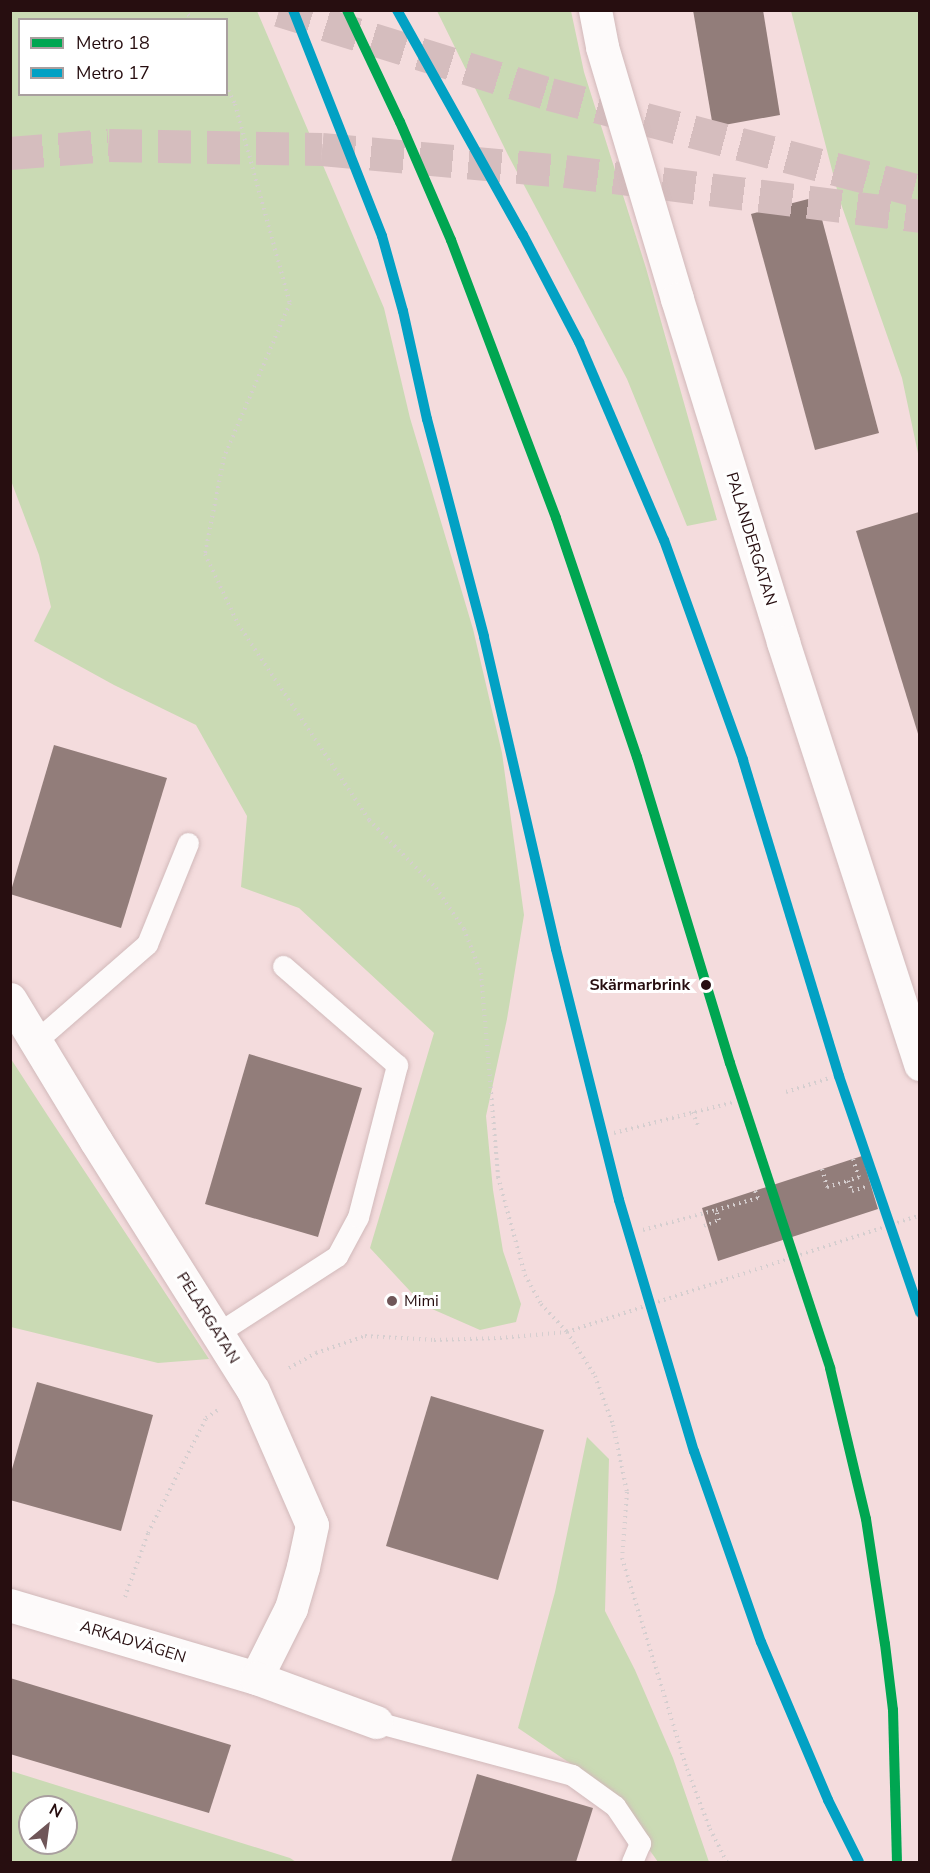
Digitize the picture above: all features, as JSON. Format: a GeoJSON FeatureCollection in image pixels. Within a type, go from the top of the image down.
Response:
{"type":"FeatureCollection","features":[{"type":"Feature","properties":{"kind":"street","name":"PALANDERGATAN"},"geometry":{"type":"LineString","coordinates":[[595,10],[602,47],[680,310],[790,664],[920,1064]]}},
{"type":"Feature","properties":{"kind":"street","name":"PELARGATAN"},"geometry":{"type":"LineString","coordinates":[[10,999],[37,1040],[96,1141],[253,1390],[312,1525],[291,1608],[261,1668]]}},
{"type":"Feature","properties":{"kind":"street","name":"ARKADVÄGEN"},"geometry":{"type":"LineString","coordinates":[[10,1605],[111,1636],[261,1668],[376,1722]]}},
{"type":"Feature","properties":{"kind":"lane"},"geometry":{"type":"LineString","coordinates":[[37,1040],[147,944],[188,843]]}},
{"type":"Feature","properties":{"kind":"lane"},"geometry":{"type":"LineString","coordinates":[[218,1333],[337,1256],[358,1217],[398,1065],[283,966]]}},
{"type":"Feature","properties":{"kind":"lane"},"geometry":{"type":"LineString","coordinates":[[376,1722],[572,1774],[615,1806],[640,1844],[632,1863]]}},
{"type":"Feature","properties":{"kind":"path"},"geometry":{"type":"LineString","coordinates":[[228,89],[235,104],[290,303],[224,457],[205,554],[238,624],[369,820],[436,888],[464,929],[481,974],[498,1177],[525,1275],[541,1304],[567,1332],[595,1376],[613,1425],[627,1492],[622,1558],[687,1768],[710,1829],[727,1863]]}},
{"type":"Feature","properties":{"kind":"path"},"geometry":{"type":"LineString","coordinates":[[786,1092],[830,1078]]}},
{"type":"Feature","properties":{"kind":"path"},"geometry":{"type":"LineString","coordinates":[[614,1133],[734,1102]]}},
{"type":"Feature","properties":{"kind":"path"},"geometry":{"type":"LineString","coordinates":[[693,1112],[698,1126]]}},
{"type":"Feature","properties":{"kind":"path"},"geometry":{"type":"LineString","coordinates":[[822,1169],[827,1187],[849,1181],[859,1176],[853,1159]]}},
{"type":"Feature","properties":{"kind":"path"},"geometry":{"type":"LineString","coordinates":[[849,1181],[852,1191],[865,1187]]}},
{"type":"Feature","properties":{"kind":"path"},"geometry":{"type":"LineString","coordinates":[[643,1230],[758,1198],[755,1191]]}},
{"type":"Feature","properties":{"kind":"path"},"geometry":{"type":"LineString","coordinates":[[704,1226],[719,1220],[716,1210]]}},
{"type":"Feature","properties":{"kind":"path"},"geometry":{"type":"LineString","coordinates":[[111,1636],[147,1533],[206,1418],[316,1353],[364,1336],[445,1339],[500,1338],[567,1332],[920,1215]]}},
{"type":"Feature","properties":{"kind":"green space"},"geometry":{"type":"Polygon","coordinates":[[[11,10],[257,11],[384,308],[410,418],[473,629],[502,753],[524,915],[507,1019],[486,1116],[493,1190],[503,1251],[521,1304],[516,1322],[480,1330],[423,1305],[370,1248],[434,1033],[299,908],[241,887],[247,816],[196,725],[114,685],[34,641],[51,607],[39,555],[10,478],[11,10]]]}},
{"type":"Feature","properties":{"kind":"green space"},"geometry":{"type":"Polygon","coordinates":[[[437,11],[571,11],[584,72],[646,268],[717,520],[687,526],[627,379],[508,155],[437,11]]]}},
{"type":"Feature","properties":{"kind":"green space"},"geometry":{"type":"Polygon","coordinates":[[[791,11],[919,11],[919,458],[902,378],[840,201],[791,11]]]}},
{"type":"Feature","properties":{"kind":"green space"},"geometry":{"type":"Polygon","coordinates":[[[11,1059],[209,1359],[158,1363],[11,1327],[11,1059]]]}},
{"type":"Feature","properties":{"kind":"green space"},"geometry":{"type":"Polygon","coordinates":[[[587,1437],[609,1459],[605,1611],[635,1670],[673,1758],[709,1862],[658,1862],[605,1787],[518,1728],[555,1592],[587,1437]]]}},
{"type":"Feature","properties":{"kind":"green space"},"geometry":{"type":"Polygon","coordinates":[[[11,1771],[290,1858],[296,1862],[11,1862],[11,1771]]]}},
{"type":"Feature","properties":{"kind":"building"},"geometry":{"type":"Polygon","coordinates":[[[693,10],[763,10],[780,115],[713,127],[693,10]]]}},
{"type":"Feature","properties":{"kind":"building"},"geometry":{"type":"Polygon","coordinates":[[[816,197],[879,433],[815,450],[751,214],[816,197]]]}},
{"type":"Feature","properties":{"kind":"building"},"geometry":{"type":"Polygon","coordinates":[[[919,512],[920,514],[919,737],[856,531],[919,512]]]}},
{"type":"Feature","properties":{"kind":"building"},"geometry":{"type":"Polygon","coordinates":[[[54,745],[167,778],[121,928],[10,894],[54,745]]]}},
{"type":"Feature","properties":{"kind":"building"},"geometry":{"type":"Polygon","coordinates":[[[249,1054],[362,1088],[318,1237],[205,1204],[249,1054]]]}},
{"type":"Feature","properties":{"kind":"building"},"geometry":{"type":"Polygon","coordinates":[[[862,1156],[878,1209],[718,1261],[702,1208],[862,1156]]]}},
{"type":"Feature","properties":{"kind":"building"},"geometry":{"type":"Polygon","coordinates":[[[37,1382],[153,1415],[121,1531],[10,1500],[10,1476],[37,1382]]]}},
{"type":"Feature","properties":{"kind":"building"},"geometry":{"type":"Polygon","coordinates":[[[431,1396],[544,1430],[498,1580],[386,1546],[431,1396]]]}},
{"type":"Feature","properties":{"kind":"building"},"geometry":{"type":"Polygon","coordinates":[[[10,1678],[231,1745],[209,1813],[10,1754],[10,1678]]]}},
{"type":"Feature","properties":{"kind":"building"},"geometry":{"type":"Polygon","coordinates":[[[477,1774],[593,1808],[576,1862],[451,1862],[477,1774]]]}},
{"type":"Feature","properties":{"kind":"tunnel"},"geometry":{"type":"LineString","coordinates":[[279,10],[550,94],[920,191]]}},
{"type":"Feature","properties":{"kind":"tunnel"},"geometry":{"type":"LineString","coordinates":[[10,153],[109,145],[322,149],[565,171],[920,216]]}},
{"type":"Feature","properties":{"kind":"metro line","name":"17"},"geometry":{"type":"LineString","coordinates":[[293,10],[382,236],[403,311],[427,419],[484,637],[556,949],[619,1200],[694,1451],[761,1642],[828,1800],[859,1862]]}},
{"type":"Feature","properties":{"kind":"metro line","name":"18"},"geometry":{"type":"LineString","coordinates":[[347,10],[400,122],[451,240],[556,518],[637,757],[730,1063],[830,1368],[866,1519],[885,1644],[893,1710],[897,1862]]}},
{"type":"Feature","properties":{"kind":"metro line","name":"17"},"geometry":{"type":"LineString","coordinates":[[397,10],[523,235],[579,342],[664,540],[743,760],[839,1076],[920,1312]]}},
{"type":"Feature","properties":{"kind":"place","name":"Skärmarbrink"},"geometry":{"type":"Point","coordinates":[706,985]}},
{"type":"Feature","properties":{"kind":"place","name":"Mimi"},"geometry":{"type":"Point","coordinates":[392,1301]}}]}
